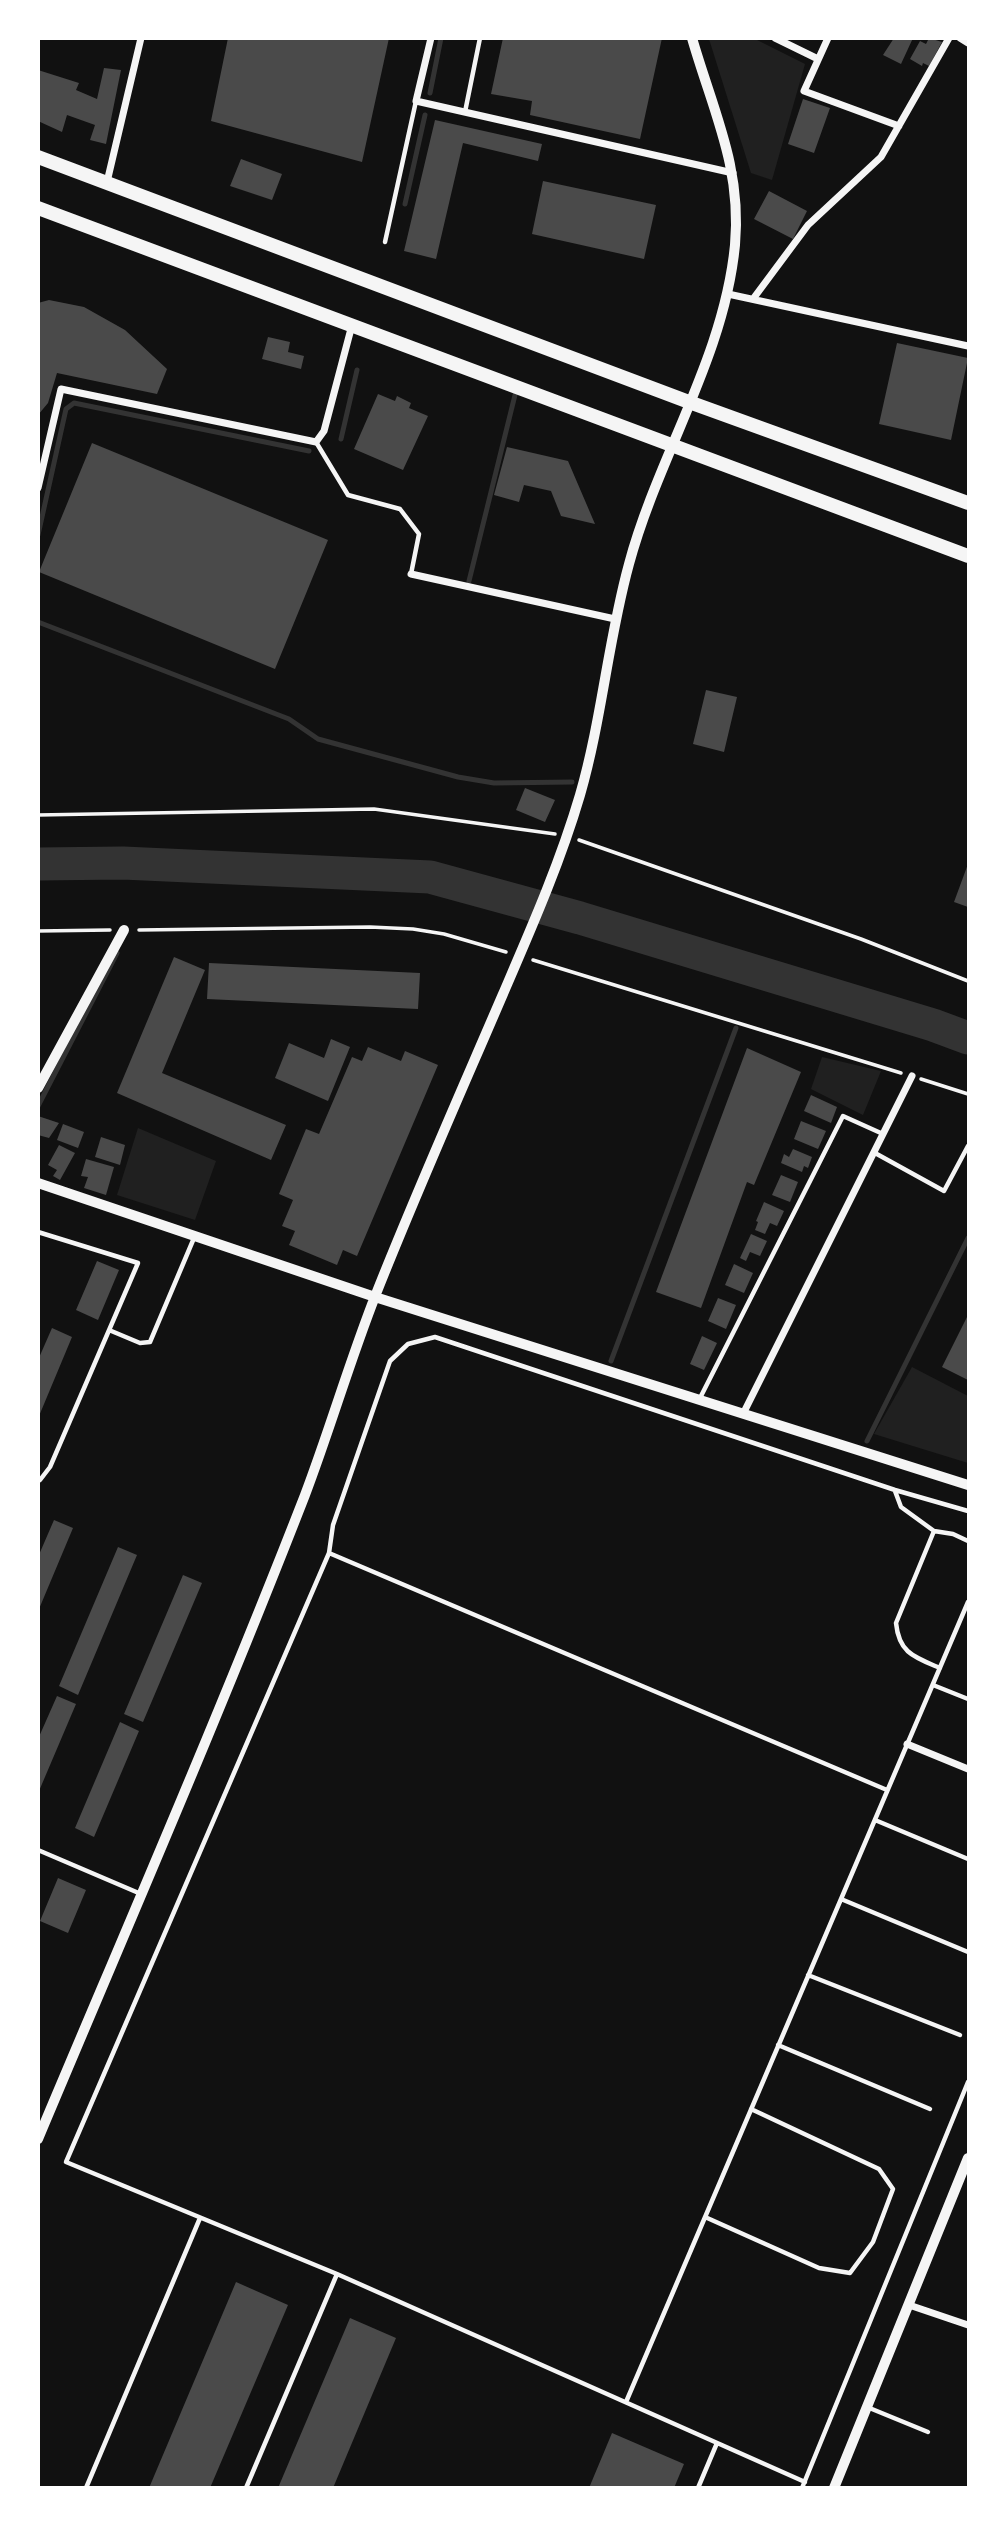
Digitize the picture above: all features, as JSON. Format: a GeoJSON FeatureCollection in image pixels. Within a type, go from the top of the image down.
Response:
{"type":"FeatureCollection","features":[{"type":"Feature","properties":{"kind":"highway"},"geometry":{"type":"LineString","coordinates":[[38,156],[689,402],[968,503]]}},
{"type":"Feature","properties":{"kind":"highway"},"geometry":{"type":"LineString","coordinates":[[38,208],[968,556]]}},
{"type":"Feature","properties":{"kind":"street"},"geometry":{"type":"LineString","coordinates":[[107,182],[141,38]]}},
{"type":"Feature","properties":{"kind":"street"},"geometry":{"type":"LineString","coordinates":[[431,38],[416,101],[734,173]]}},
{"type":"Feature","properties":{"kind":"street"},"geometry":{"type":"LineString","coordinates":[[38,2138],[303,1499],[375,1297],[565,840],[592,750],[615,619],[631,558],[709,352],[728,294],[735,243],[734,173],[692,38]]}},
{"type":"Feature","properties":{"kind":"street"},"geometry":{"type":"LineString","coordinates":[[775,38],[818,59]]}},
{"type":"Feature","properties":{"kind":"street"},"geometry":{"type":"LineString","coordinates":[[828,38],[804,91],[899,126]]}},
{"type":"Feature","properties":{"kind":"street"},"geometry":{"type":"LineString","coordinates":[[753,299],[808,225],[881,157],[950,38]]}},
{"type":"Feature","properties":{"kind":"street"},"geometry":{"type":"LineString","coordinates":[[960,38],[968,43]]}},
{"type":"Feature","properties":{"kind":"street"},"geometry":{"type":"LineString","coordinates":[[728,294],[968,346]]}},
{"type":"Feature","properties":{"kind":"street"},"geometry":{"type":"LineString","coordinates":[[38,488],[61,389],[316,442],[324,431],[352,325]]}},
{"type":"Feature","properties":{"kind":"street"},"geometry":{"type":"LineString","coordinates":[[411,574],[615,619]]}},
{"type":"Feature","properties":{"kind":"street"},"geometry":{"type":"LineString","coordinates":[[38,1088],[124,930]]}},
{"type":"Feature","properties":{"kind":"street"},"geometry":{"type":"LineString","coordinates":[[743,1414],[912,1076]]}},
{"type":"Feature","properties":{"kind":"street"},"geometry":{"type":"LineString","coordinates":[[38,1184],[375,1297],[968,1485]]}},
{"type":"Feature","properties":{"kind":"street"},"geometry":{"type":"LineString","coordinates":[[907,1744],[968,1769]]}},
{"type":"Feature","properties":{"kind":"street"},"geometry":{"type":"LineString","coordinates":[[834,2487],[968,2158]]}},
{"type":"Feature","properties":{"kind":"street"},"geometry":{"type":"LineString","coordinates":[[909,2305],[968,2325]]}},
{"type":"Feature","properties":{"kind":"lane"},"geometry":{"type":"LineString","coordinates":[[465,112],[480,38]]}},
{"type":"Feature","properties":{"kind":"lane"},"geometry":{"type":"LineString","coordinates":[[385,242],[416,101]]}},
{"type":"Feature","properties":{"kind":"lane"},"geometry":{"type":"LineString","coordinates":[[316,442],[348,495],[400,509],[419,534],[411,574]]}},
{"type":"Feature","properties":{"kind":"lane"},"geometry":{"type":"LineString","coordinates":[[699,1400],[843,1116],[884,1134]]}},
{"type":"Feature","properties":{"kind":"lane"},"geometry":{"type":"LineString","coordinates":[[875,1153],[944,1191],[968,1146]]}},
{"type":"Feature","properties":{"kind":"lane"},"geometry":{"type":"LineString","coordinates":[[38,1232],[138,1263],[50,1467],[39,1481]]}},
{"type":"Feature","properties":{"kind":"lane"},"geometry":{"type":"LineString","coordinates":[[109,1331],[140,1343],[150,1342],[194,1237]]}},
{"type":"Feature","properties":{"kind":"lane"},"geometry":{"type":"LineString","coordinates":[[968,1511],[895,1490],[435,1337],[408,1344],[390,1361],[333,1525],[329,1553],[66,2162],[337,2274],[717,2443],[804,2485],[968,2082]]}},
{"type":"Feature","properties":{"kind":"lane"},"geometry":{"type":"LineString","coordinates":[[895,1490],[901,1507],[934,1531],[953,1534],[968,1541]]}},
{"type":"Feature","properties":{"kind":"lane"},"geometry":{"type":"LineString","coordinates":[[934,1531],[896,1623],[902,1647],[940,1668]]}},
{"type":"Feature","properties":{"kind":"lane"},"geometry":{"type":"LineString","coordinates":[[329,1553],[887,1790]]}},
{"type":"Feature","properties":{"kind":"lane"},"geometry":{"type":"LineString","coordinates":[[626,2402],[968,1602]]}},
{"type":"Feature","properties":{"kind":"lane"},"geometry":{"type":"LineString","coordinates":[[933,1685],[968,1699]]}},
{"type":"Feature","properties":{"kind":"lane"},"geometry":{"type":"LineString","coordinates":[[875,1820],[968,1859]]}},
{"type":"Feature","properties":{"kind":"lane"},"geometry":{"type":"LineString","coordinates":[[38,1850],[141,1894]]}},
{"type":"Feature","properties":{"kind":"lane"},"geometry":{"type":"LineString","coordinates":[[841,1899],[968,1952]]}},
{"type":"Feature","properties":{"kind":"lane"},"geometry":{"type":"LineString","coordinates":[[808,1975],[960,2035]]}},
{"type":"Feature","properties":{"kind":"lane"},"geometry":{"type":"LineString","coordinates":[[778,2045],[930,2109]]}},
{"type":"Feature","properties":{"kind":"lane"},"geometry":{"type":"LineString","coordinates":[[705,2217],[819,2268],[850,2273],[873,2242],[893,2189],[879,2169],[751,2109]]}},
{"type":"Feature","properties":{"kind":"lane"},"geometry":{"type":"LineString","coordinates":[[86,2487],[200,2218]]}},
{"type":"Feature","properties":{"kind":"lane"},"geometry":{"type":"LineString","coordinates":[[246,2487],[337,2274]]}},
{"type":"Feature","properties":{"kind":"lane"},"geometry":{"type":"LineString","coordinates":[[867,2407],[928,2432]]}},
{"type":"Feature","properties":{"kind":"lane"},"geometry":{"type":"LineString","coordinates":[[698,2487],[717,2443]]}},
{"type":"Feature","properties":{"kind":"path"},"geometry":{"type":"LineString","coordinates":[[38,815],[374,809],[565,840],[861,939],[968,981]]}},
{"type":"Feature","properties":{"kind":"path"},"geometry":{"type":"LineString","coordinates":[[38,931],[370,927],[444,934],[521,951],[968,1094]]}},
{"type":"Feature","properties":{"kind":"shaded area"},"geometry":{"type":"Polygon","coordinates":[[[709,39],[755,39],[805,64],[772,180],[751,173],[709,39]]]}},
{"type":"Feature","properties":{"kind":"shaded area"},"geometry":{"type":"Polygon","coordinates":[[[822,1057],[881,1071],[863,1115],[811,1089],[822,1057]]]}},
{"type":"Feature","properties":{"kind":"shaded area"},"geometry":{"type":"Polygon","coordinates":[[[138,1128],[216,1161],[195,1220],[117,1195],[138,1128]]]}},
{"type":"Feature","properties":{"kind":"shaded area"},"geometry":{"type":"Polygon","coordinates":[[[912,1367],[968,1396],[968,1463],[874,1434],[912,1367]]]}},
{"type":"Feature","properties":{"kind":"building"},"geometry":{"type":"Polygon","coordinates":[[[228,38],[389,38],[362,162],[211,121],[228,38]]]}},
{"type":"Feature","properties":{"kind":"building"},"geometry":{"type":"Polygon","coordinates":[[[503,38],[662,38],[640,139],[530,115],[532,101],[491,94],[503,38]]]}},
{"type":"Feature","properties":{"kind":"building"},"geometry":{"type":"Polygon","coordinates":[[[894,38],[913,38],[901,64],[883,55],[894,38]]]}},
{"type":"Feature","properties":{"kind":"building"},"geometry":{"type":"Polygon","coordinates":[[[929,38],[942,42],[929,66],[923,63],[922,66],[910,59],[920,41],[926,44],[929,38]]]}},
{"type":"Feature","properties":{"kind":"building"},"geometry":{"type":"Polygon","coordinates":[[[104,68],[121,70],[106,144],[90,140],[95,125],[67,115],[62,132],[38,121],[38,70],[79,83],[76,90],[97,99],[104,68]]]}},
{"type":"Feature","properties":{"kind":"building"},"geometry":{"type":"Polygon","coordinates":[[[803,99],[830,108],[814,153],[788,144],[803,99]]]}},
{"type":"Feature","properties":{"kind":"building"},"geometry":{"type":"Polygon","coordinates":[[[435,120],[542,144],[538,161],[463,143],[436,259],[404,251],[435,120]]]}},
{"type":"Feature","properties":{"kind":"building"},"geometry":{"type":"Polygon","coordinates":[[[241,159],[282,174],[272,200],[230,186],[241,159]]]}},
{"type":"Feature","properties":{"kind":"building"},"geometry":{"type":"Polygon","coordinates":[[[543,181],[656,205],[644,259],[532,234],[543,181]]]}},
{"type":"Feature","properties":{"kind":"building"},"geometry":{"type":"Polygon","coordinates":[[[769,191],[807,211],[793,239],[754,219],[769,191]]]}},
{"type":"Feature","properties":{"kind":"building"},"geometry":{"type":"Polygon","coordinates":[[[49,300],[84,307],[125,330],[167,369],[157,394],[57,373],[48,403],[38,415],[38,303],[49,300]]]}},
{"type":"Feature","properties":{"kind":"building"},"geometry":{"type":"Polygon","coordinates":[[[268,337],[290,342],[288,352],[304,356],[301,369],[262,359],[268,337]]]}},
{"type":"Feature","properties":{"kind":"building"},"geometry":{"type":"Polygon","coordinates":[[[897,343],[968,358],[951,440],[879,424],[897,343]]]}},
{"type":"Feature","properties":{"kind":"building"},"geometry":{"type":"Polygon","coordinates":[[[378,394],[395,401],[397,396],[411,403],[409,408],[428,416],[403,470],[354,449],[378,394]]]}},
{"type":"Feature","properties":{"kind":"building"},"geometry":{"type":"Polygon","coordinates":[[[92,443],[328,540],[275,669],[39,572],[92,443]]]}},
{"type":"Feature","properties":{"kind":"building"},"geometry":{"type":"Polygon","coordinates":[[[507,447],[568,461],[595,524],[561,516],[551,491],[524,485],[519,502],[494,495],[507,447]]]}},
{"type":"Feature","properties":{"kind":"building"},"geometry":{"type":"Polygon","coordinates":[[[706,690],[737,697],[724,752],[693,744],[706,690]]]}},
{"type":"Feature","properties":{"kind":"building"},"geometry":{"type":"Polygon","coordinates":[[[525,788],[555,800],[545,822],[516,810],[525,788]]]}},
{"type":"Feature","properties":{"kind":"building"},"geometry":{"type":"Polygon","coordinates":[[[968,864],[968,907],[954,902],[968,864]]]}},
{"type":"Feature","properties":{"kind":"building"},"geometry":{"type":"Polygon","coordinates":[[[174,957],[205,970],[162,1073],[286,1125],[271,1160],[117,1093],[174,957]]]}},
{"type":"Feature","properties":{"kind":"building"},"geometry":{"type":"Polygon","coordinates":[[[209,963],[420,973],[418,1009],[207,999],[209,963]]]}},
{"type":"Feature","properties":{"kind":"building"},"geometry":{"type":"Polygon","coordinates":[[[331,1039],[350,1047],[328,1101],[275,1078],[289,1043],[324,1058],[331,1039]]]}},
{"type":"Feature","properties":{"kind":"building"},"geometry":{"type":"Polygon","coordinates":[[[368,1047],[401,1061],[405,1051],[438,1065],[357,1256],[343,1250],[337,1265],[289,1245],[295,1231],[282,1226],[293,1200],[279,1194],[306,1129],[319,1134],[352,1057],[362,1061],[368,1047]]]}},
{"type":"Feature","properties":{"kind":"building"},"geometry":{"type":"Polygon","coordinates":[[[747,1048],[801,1072],[754,1185],[747,1182],[701,1308],[656,1292],[747,1048]]]}},
{"type":"Feature","properties":{"kind":"building"},"geometry":{"type":"Polygon","coordinates":[[[811,1095],[837,1107],[831,1123],[804,1111],[811,1095]]]}},
{"type":"Feature","properties":{"kind":"building"},"geometry":{"type":"Polygon","coordinates":[[[38,1116],[59,1123],[49,1138],[38,1135],[38,1116]]]}},
{"type":"Feature","properties":{"kind":"building"},"geometry":{"type":"Polygon","coordinates":[[[801,1121],[826,1131],[818,1149],[794,1139],[801,1121]]]}},
{"type":"Feature","properties":{"kind":"building"},"geometry":{"type":"Polygon","coordinates":[[[63,1124],[84,1132],[78,1148],[57,1140],[63,1124]]]}},
{"type":"Feature","properties":{"kind":"building"},"geometry":{"type":"Polygon","coordinates":[[[101,1137],[125,1145],[120,1165],[95,1157],[101,1137]]]}},
{"type":"Feature","properties":{"kind":"building"},"geometry":{"type":"Polygon","coordinates":[[[59,1145],[75,1153],[60,1180],[53,1176],[57,1170],[48,1165],[59,1145]]]}},
{"type":"Feature","properties":{"kind":"building"},"geometry":{"type":"Polygon","coordinates":[[[793,1149],[812,1157],[808,1168],[804,1166],[802,1172],[781,1163],[784,1154],[789,1157],[793,1149]]]}},
{"type":"Feature","properties":{"kind":"building"},"geometry":{"type":"Polygon","coordinates":[[[86,1159],[114,1167],[106,1195],[84,1188],[88,1177],[81,1176],[86,1159]]]}},
{"type":"Feature","properties":{"kind":"building"},"geometry":{"type":"Polygon","coordinates":[[[781,1175],[798,1182],[790,1202],[772,1195],[781,1175]]]}},
{"type":"Feature","properties":{"kind":"building"},"geometry":{"type":"Polygon","coordinates":[[[764,1202],[784,1211],[777,1226],[770,1223],[765,1234],[755,1230],[764,1202]]]}},
{"type":"Feature","properties":{"kind":"building"},"geometry":{"type":"Polygon","coordinates":[[[751,1234],[767,1241],[760,1256],[750,1252],[746,1261],[740,1258],[751,1234]]]}},
{"type":"Feature","properties":{"kind":"building"},"geometry":{"type":"Polygon","coordinates":[[[97,1261],[119,1270],[98,1320],[76,1310],[97,1261]]]}},
{"type":"Feature","properties":{"kind":"building"},"geometry":{"type":"Polygon","coordinates":[[[734,1264],[753,1273],[744,1293],[725,1285],[734,1264]]]}},
{"type":"Feature","properties":{"kind":"building"},"geometry":{"type":"Polygon","coordinates":[[[718,1298],[736,1305],[726,1329],[708,1321],[718,1298]]]}},
{"type":"Feature","properties":{"kind":"building"},"geometry":{"type":"Polygon","coordinates":[[[968,1315],[968,1380],[942,1367],[968,1315]]]}},
{"type":"Feature","properties":{"kind":"building"},"geometry":{"type":"Polygon","coordinates":[[[52,1328],[72,1337],[39,1416],[38,1360],[52,1328]]]}},
{"type":"Feature","properties":{"kind":"building"},"geometry":{"type":"Polygon","coordinates":[[[702,1336],[717,1343],[704,1370],[690,1364],[702,1336]]]}},
{"type":"Feature","properties":{"kind":"building"},"geometry":{"type":"Polygon","coordinates":[[[54,1520],[73,1528],[39,1609],[38,1557],[54,1520]]]}},
{"type":"Feature","properties":{"kind":"building"},"geometry":{"type":"Polygon","coordinates":[[[118,1547],[137,1555],[78,1695],[59,1686],[118,1547]]]}},
{"type":"Feature","properties":{"kind":"building"},"geometry":{"type":"Polygon","coordinates":[[[183,1575],[202,1583],[143,1722],[124,1714],[183,1575]]]}},
{"type":"Feature","properties":{"kind":"building"},"geometry":{"type":"Polygon","coordinates":[[[57,1696],[76,1704],[39,1791],[38,1739],[57,1696]]]}},
{"type":"Feature","properties":{"kind":"building"},"geometry":{"type":"Polygon","coordinates":[[[120,1722],[139,1731],[94,1837],[75,1828],[120,1722]]]}},
{"type":"Feature","properties":{"kind":"building"},"geometry":{"type":"Polygon","coordinates":[[[58,1878],[86,1890],[68,1933],[40,1921],[58,1878]]]}},
{"type":"Feature","properties":{"kind":"building"},"geometry":{"type":"Polygon","coordinates":[[[236,2282],[288,2305],[210,2488],[149,2488],[236,2282]]]}},
{"type":"Feature","properties":{"kind":"building"},"geometry":{"type":"Polygon","coordinates":[[[350,2318],[396,2338],[333,2488],[278,2488],[350,2318]]]}},
{"type":"Feature","properties":{"kind":"building"},"geometry":{"type":"Polygon","coordinates":[[[612,2433],[684,2464],[674,2488],[589,2488],[612,2433]]]}},
{"type":"Feature","properties":{"kind":"waterway"},"geometry":{"type":"LineString","coordinates":[[430,93],[441,38]]}},
{"type":"Feature","properties":{"kind":"waterway"},"geometry":{"type":"LineString","coordinates":[[405,204],[425,115]]}},
{"type":"Feature","properties":{"kind":"waterway"},"geometry":{"type":"LineString","coordinates":[[341,439],[357,370]]}},
{"type":"Feature","properties":{"kind":"waterway"},"geometry":{"type":"LineString","coordinates":[[469,581],[516,391]]}},
{"type":"Feature","properties":{"kind":"waterway"},"geometry":{"type":"LineString","coordinates":[[38,535],[66,409],[74,403],[309,451]]}},
{"type":"Feature","properties":{"kind":"waterway"},"geometry":{"type":"LineString","coordinates":[[38,622],[289,719],[318,739],[458,777],[494,783],[572,782]]}},
{"type":"Feature","properties":{"kind":"waterway"},"geometry":{"type":"LineString","coordinates":[[38,864],[123,863],[430,877],[580,918],[968,1038]]}},
{"type":"Feature","properties":{"kind":"waterway"},"geometry":{"type":"LineString","coordinates":[[38,1106],[117,953]]}},
{"type":"Feature","properties":{"kind":"waterway"},"geometry":{"type":"LineString","coordinates":[[611,1361],[736,1028]]}},
{"type":"Feature","properties":{"kind":"waterway"},"geometry":{"type":"LineString","coordinates":[[867,1441],[968,1238]]}}]}
